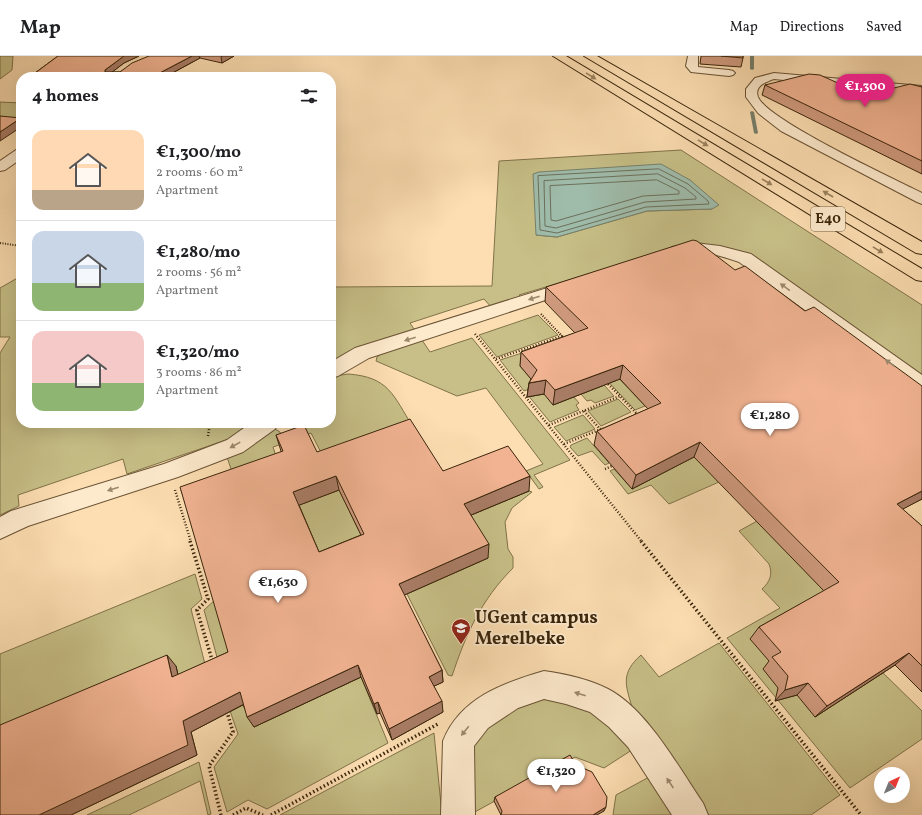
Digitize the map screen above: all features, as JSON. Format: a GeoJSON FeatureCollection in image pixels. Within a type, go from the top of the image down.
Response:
{"type":"FeatureCollection","features":[{"type":"Feature","properties":{"kind":"highway","name":"E40"},"geometry":{"type":"LineString","coordinates":[[558,56],[922,276]]}},
{"type":"Feature","properties":{"kind":"highway","name":"E40"},"geometry":{"type":"LineString","coordinates":[[589,56],[922,249]]}},
{"type":"Feature","properties":{"kind":"street"},"geometry":{"type":"LineString","coordinates":[[693,56],[692,66],[695,70],[728,74]]}},
{"type":"Feature","properties":{"kind":"street"},"geometry":{"type":"LineString","coordinates":[[922,90],[774,76],[759,80],[752,89],[752,97],[762,110],[786,128],[922,200]]}},
{"type":"Feature","properties":{"kind":"street"},"geometry":{"type":"LineString","coordinates":[[0,168],[16,157]]}},
{"type":"Feature","properties":{"kind":"street"},"geometry":{"type":"LineString","coordinates":[[664,255],[687,248],[722,250],[745,258],[922,385]]}},
{"type":"Feature","properties":{"kind":"street"},"geometry":{"type":"LineString","coordinates":[[336,368],[362,353],[466,321],[588,280]]}},
{"type":"Feature","properties":{"kind":"street"},"geometry":{"type":"LineString","coordinates":[[0,528],[20,518],[170,470],[234,446],[260,428]]}},
{"type":"Feature","properties":{"kind":"street"},"geometry":{"type":"LineString","coordinates":[[458,815],[458,740],[476,717],[510,696],[544,685],[566,689],[599,700],[620,716],[639,736],[691,815]]}},
{"type":"Feature","properties":{"kind":"path"},"geometry":{"type":"LineString","coordinates":[[0,243],[16,245]]}},
{"type":"Feature","properties":{"kind":"path"},"geometry":{"type":"LineString","coordinates":[[496,359],[562,336],[527,300]]}},
{"type":"Feature","properties":{"kind":"path"},"geometry":{"type":"LineString","coordinates":[[466,321],[861,815]]}},
{"type":"Feature","properties":{"kind":"path"},"geometry":{"type":"LineString","coordinates":[[522,350],[527,356]]}},
{"type":"Feature","properties":{"kind":"path"},"geometry":{"type":"LineString","coordinates":[[604,380],[637,414]]}},
{"type":"Feature","properties":{"kind":"path"},"geometry":{"type":"LineString","coordinates":[[523,393],[528,391]]}},
{"type":"Feature","properties":{"kind":"path"},"geometry":{"type":"LineString","coordinates":[[548,425],[620,396]]}},
{"type":"Feature","properties":{"kind":"path"},"geometry":{"type":"LineString","coordinates":[[584,411],[600,429]]}},
{"type":"Feature","properties":{"kind":"path"},"geometry":{"type":"LineString","coordinates":[[631,417],[643,412]]}},
{"type":"Feature","properties":{"kind":"path"},"geometry":{"type":"LineString","coordinates":[[564,444],[606,427]]}},
{"type":"Feature","properties":{"kind":"path"},"geometry":{"type":"LineString","coordinates":[[605,469],[612,466]]}},
{"type":"Feature","properties":{"kind":"path"},"geometry":{"type":"LineString","coordinates":[[170,470],[208,599],[197,610],[215,671]]}},
{"type":"Feature","properties":{"kind":"path"},"geometry":{"type":"LineString","coordinates":[[221,815],[209,766],[233,732],[226,709]]}},
{"type":"Feature","properties":{"kind":"path"},"geometry":{"type":"LineString","coordinates":[[270,815],[442,721]]}},
{"type":"Feature","properties":{"kind":"path"},"geometry":{"type":"LineString","coordinates":[[233,815],[246,808],[263,815]]}},
{"type":"Feature","properties":{"kind":"shaded area"},"geometry":{"type":"Polygon","coordinates":[[[0,56],[13,56],[12,70],[0,79],[0,56]]]}},
{"type":"Feature","properties":{"kind":"shaded area"},"geometry":{"type":"Polygon","coordinates":[[[0,102],[16,103],[16,123],[0,121],[0,102]]]}},
{"type":"Feature","properties":{"kind":"shaded area"},"geometry":{"type":"Polygon","coordinates":[[[681,150],[922,305],[922,376],[744,253],[727,248],[705,246],[679,247],[519,295],[522,298],[492,308],[484,299],[410,323],[416,332],[336,361],[336,287],[492,286],[499,161],[681,150]],[[690,180],[536,235],[557,237],[647,211],[712,209],[690,180]]]}},
{"type":"Feature","properties":{"kind":"shaded area"},"geometry":{"type":"Polygon","coordinates":[[[16,279],[16,428],[247,428],[232,438],[127,474],[123,459],[18,495],[19,506],[0,515],[0,353],[10,337],[0,337],[0,288],[16,279]]]}},
{"type":"Feature","properties":{"kind":"shaded area"},"geometry":{"type":"Polygon","coordinates":[[[538,315],[558,335],[497,357],[479,335],[538,315]]]}},
{"type":"Feature","properties":{"kind":"shaded area"},"geometry":{"type":"Polygon","coordinates":[[[472,338],[570,460],[534,475],[543,487],[539,489],[526,471],[543,464],[486,388],[457,396],[376,361],[377,357],[382,353],[422,340],[430,352],[472,338]]]}},
{"type":"Feature","properties":{"kind":"shaded area"},"geometry":{"type":"Polygon","coordinates":[[[522,353],[520,366],[537,386],[524,391],[500,360],[522,353]]]}},
{"type":"Feature","properties":{"kind":"shaded area"},"geometry":{"type":"Polygon","coordinates":[[[605,364],[645,406],[635,410],[599,372],[605,364]]]}},
{"type":"Feature","properties":{"kind":"shaded area"},"geometry":{"type":"Polygon","coordinates":[[[348,374],[362,376],[373,379],[381,384],[394,397],[413,427],[327,464],[311,433],[299,437],[294,428],[336,428],[336,376],[348,374]]]}},
{"type":"Feature","properties":{"kind":"shaded area"},"geometry":{"type":"Polygon","coordinates":[[[604,385],[614,396],[595,403],[591,400],[587,401],[581,394],[604,385]]]}},
{"type":"Feature","properties":{"kind":"shaded area"},"geometry":{"type":"Polygon","coordinates":[[[527,394],[574,397],[579,403],[576,405],[579,410],[550,422],[527,394]]]}},
{"type":"Feature","properties":{"kind":"shaded area"},"geometry":{"type":"Polygon","coordinates":[[[618,399],[631,412],[601,426],[588,411],[618,399]]]}},
{"type":"Feature","properties":{"kind":"shaded area"},"geometry":{"type":"Polygon","coordinates":[[[583,415],[595,429],[566,441],[554,427],[583,415]]]}},
{"type":"Feature","properties":{"kind":"shaded area"},"geometry":{"type":"Polygon","coordinates":[[[275,429],[280,432],[285,443],[273,447],[280,468],[185,502],[181,490],[232,472],[227,457],[275,429]]]}},
{"type":"Feature","properties":{"kind":"shaded area"},"geometry":{"type":"Polygon","coordinates":[[[587,438],[609,463],[605,465],[592,451],[578,456],[570,447],[571,445],[587,438]]]}},
{"type":"Feature","properties":{"kind":"shaded area"},"geometry":{"type":"Polygon","coordinates":[[[686,448],[719,482],[669,504],[651,485],[628,494],[610,471],[614,469],[632,489],[686,448]]]}},
{"type":"Feature","properties":{"kind":"shaded area"},"geometry":{"type":"Polygon","coordinates":[[[339,490],[377,568],[329,588],[297,506],[339,490]]]}},
{"type":"Feature","properties":{"kind":"shaded area"},"geometry":{"type":"Polygon","coordinates":[[[529,491],[532,492],[512,508],[505,522],[508,549],[513,557],[513,568],[483,605],[469,632],[452,676],[448,675],[407,594],[488,558],[464,518],[529,491]]]}},
{"type":"Feature","properties":{"kind":"shaded area"},"geometry":{"type":"Polygon","coordinates":[[[757,521],[892,662],[880,670],[922,711],[922,739],[881,767],[874,767],[874,772],[850,788],[727,638],[780,608],[762,589],[770,578],[771,571],[769,564],[739,531],[757,521]]]}},
{"type":"Feature","properties":{"kind":"shaded area"},"geometry":{"type":"Polygon","coordinates":[[[195,574],[202,599],[191,609],[208,676],[181,689],[176,667],[0,742],[0,654],[195,574]]]}},
{"type":"Feature","properties":{"kind":"shaded area"},"geometry":{"type":"Polygon","coordinates":[[[216,599],[243,691],[228,697],[204,610],[216,599]]]}},
{"type":"Feature","properties":{"kind":"shaded area"},"geometry":{"type":"Polygon","coordinates":[[[719,643],[840,795],[811,815],[704,815],[632,707],[626,685],[626,679],[630,667],[641,655],[659,677],[719,643]]]}},
{"type":"Feature","properties":{"kind":"shaded area"},"geometry":{"type":"Polygon","coordinates":[[[361,677],[388,743],[267,809],[248,800],[227,812],[214,767],[238,734],[229,708],[245,699],[254,727],[361,677]]]}},
{"type":"Feature","properties":{"kind":"shaded area"},"geometry":{"type":"Polygon","coordinates":[[[529,698],[581,701],[635,748],[604,768],[575,757],[473,813],[471,748],[483,727],[529,698]]]}},
{"type":"Feature","properties":{"kind":"shaded area"},"geometry":{"type":"Polygon","coordinates":[[[434,733],[442,815],[280,815],[434,733]]]}},
{"type":"Feature","properties":{"kind":"shaded area"},"geometry":{"type":"Polygon","coordinates":[[[199,762],[211,814],[208,815],[200,781],[129,815],[87,815],[199,762]]]}},
{"type":"Feature","properties":{"kind":"shaded area"},"geometry":{"type":"Polygon","coordinates":[[[651,776],[677,815],[613,815],[616,795],[651,776]]]}},
{"type":"Feature","properties":{"kind":"water"},"geometry":{"type":"Polygon","coordinates":[[[661,164],[690,180],[719,205],[712,209],[647,211],[557,237],[536,235],[533,174],[539,172],[661,164]]]}},
{"type":"Feature","properties":{"kind":"building"},"geometry":{"type":"Polygon","coordinates":[[[58,56],[124,56],[105,70],[105,72],[36,72],[58,56]]]}},
{"type":"Feature","properties":{"kind":"building"},"geometry":{"type":"Polygon","coordinates":[[[149,56],[192,56],[162,72],[120,72],[132,63],[149,56]]]}},
{"type":"Feature","properties":{"kind":"building"},"geometry":{"type":"Polygon","coordinates":[[[721,56],[743,56],[743,58],[721,56]]]}},
{"type":"Feature","properties":{"kind":"building"},"geometry":{"type":"Polygon","coordinates":[[[809,74],[820,75],[840,84],[858,79],[868,80],[890,89],[910,84],[922,87],[922,161],[765,85],[809,74]]]}},
{"type":"Feature","properties":{"kind":"building"},"geometry":{"type":"Polygon","coordinates":[[[0,116],[16,118],[16,121],[0,132],[0,116]]]}},
{"type":"Feature","properties":{"kind":"building"},"geometry":{"type":"Polygon","coordinates":[[[693,240],[697,241],[735,270],[745,266],[805,311],[814,307],[922,386],[922,491],[897,504],[922,526],[922,666],[909,653],[827,706],[808,683],[785,690],[788,676],[772,657],[781,652],[759,627],[839,582],[700,442],[636,475],[597,431],[661,403],[623,365],[555,390],[546,380],[529,383],[537,370],[521,352],[588,328],[546,287],[693,240]]]}},
{"type":"Feature","properties":{"kind":"building"},"geometry":{"type":"Polygon","coordinates":[[[410,419],[443,471],[508,446],[530,476],[464,504],[489,544],[399,584],[442,670],[429,677],[442,701],[389,729],[378,702],[374,704],[358,665],[247,717],[240,692],[183,721],[188,745],[39,815],[0,815],[0,725],[167,655],[172,677],[228,652],[180,487],[283,451],[276,435],[296,428],[305,428],[317,452],[410,419]],[[336,476],[293,492],[319,552],[364,534],[336,476]]]}},
{"type":"Feature","properties":{"kind":"building"},"geometry":{"type":"Polygon","coordinates":[[[570,755],[576,765],[592,772],[607,797],[606,807],[593,815],[501,815],[502,811],[495,797],[570,755]]]}},
{"type":"Feature","properties":{"kind":"waterway"},"geometry":{"type":"LineString","coordinates":[[752,56],[752,69]]}},
{"type":"Feature","properties":{"kind":"waterway"},"geometry":{"type":"LineString","coordinates":[[752,112],[756,133]]}},
{"type":"Feature","properties":{"kind":"place","name":"UGent campus Merelbeke"},"geometry":{"type":"Point","coordinates":[461,645]}}]}
